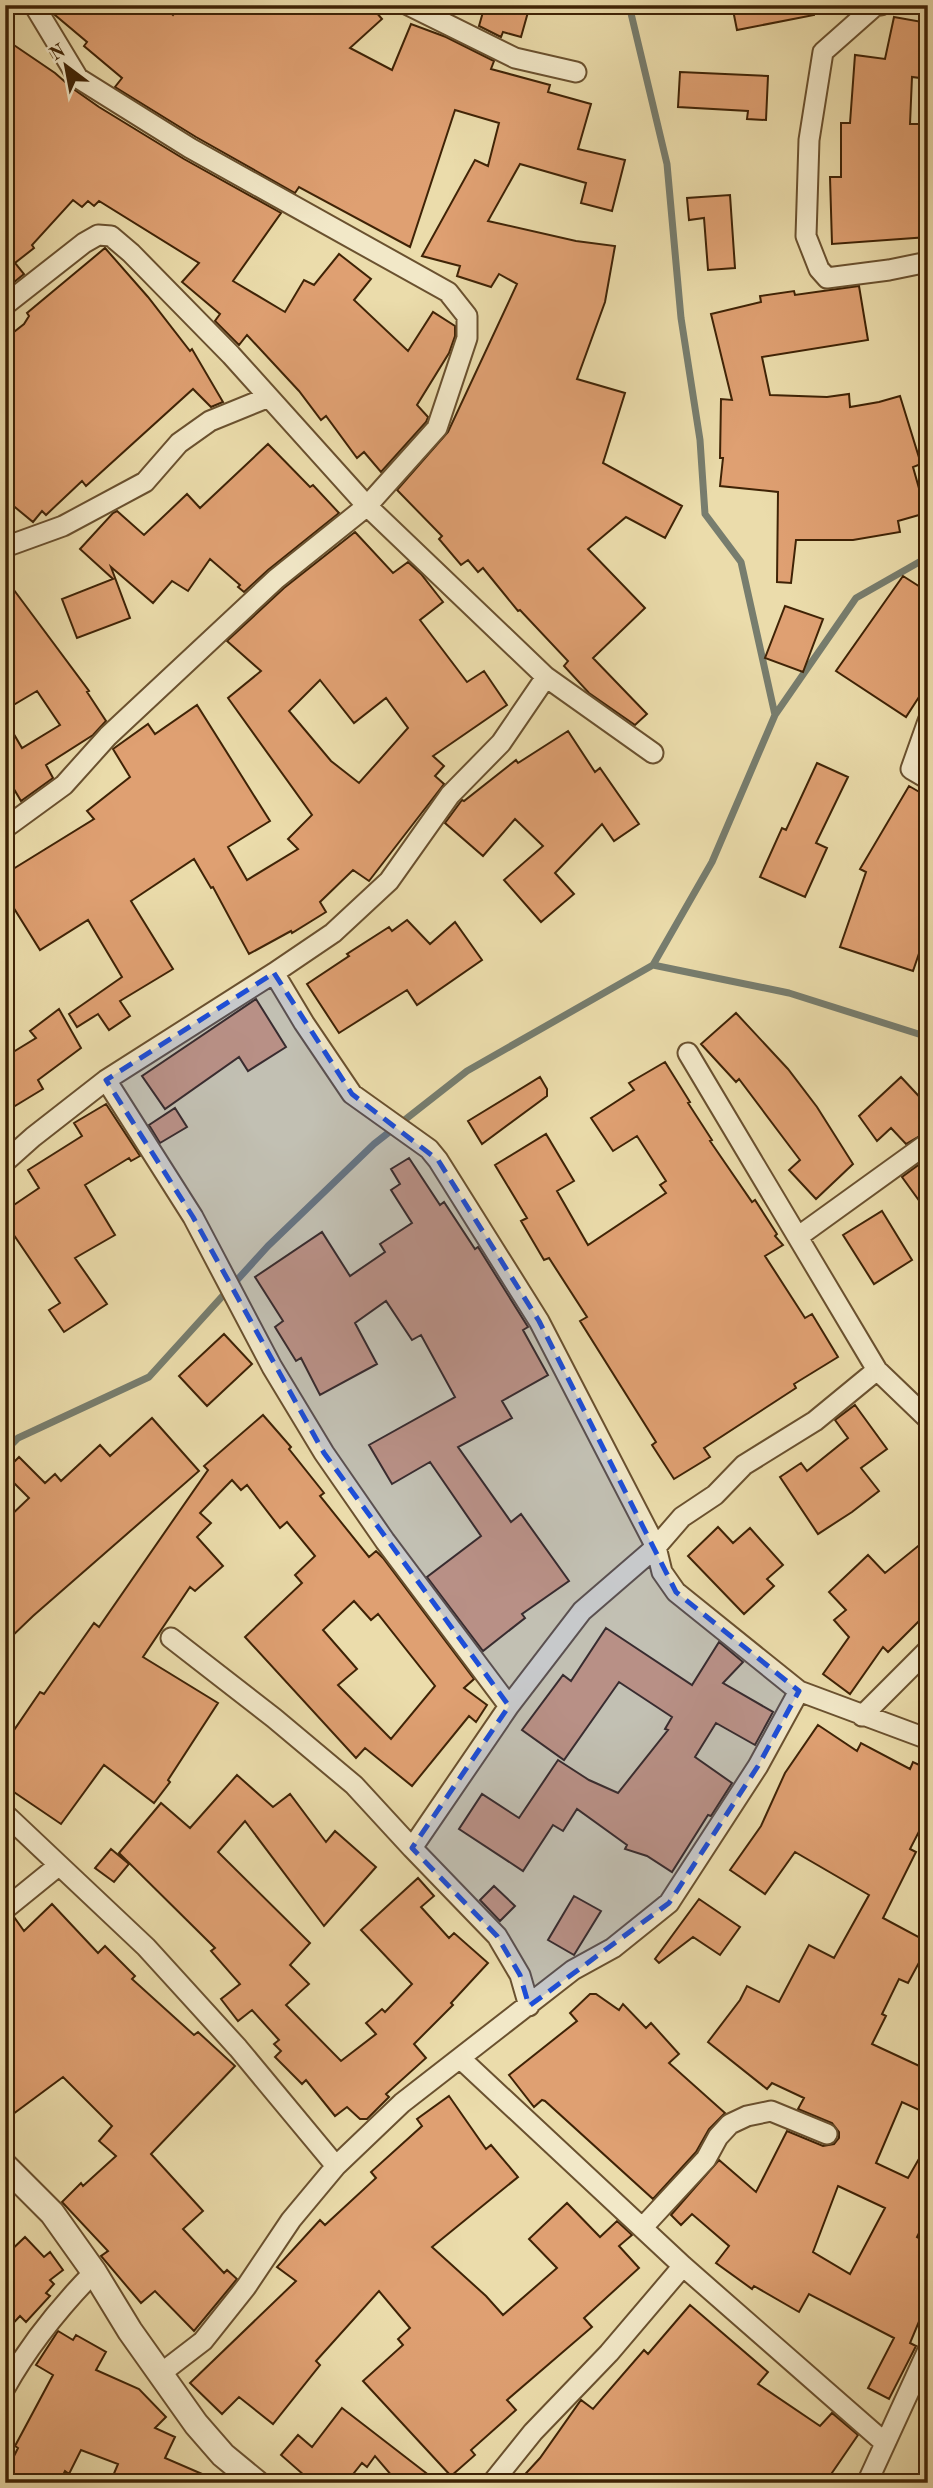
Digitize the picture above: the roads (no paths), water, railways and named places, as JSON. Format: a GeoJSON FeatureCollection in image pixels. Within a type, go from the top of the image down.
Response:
{"type":"FeatureCollection","features":[{"type":"Feature","properties":{"kind":"street"},"geometry":{"type":"LineString","coordinates":[[5,828],[64,785],[108,736],[276,579],[368,506],[437,428],[467,338],[467,316],[448,292],[190,148],[78,78],[34,5]]}},
{"type":"Feature","properties":{"kind":"street"},"geometry":{"type":"LineString","coordinates":[[408,5],[515,58],[576,72]]}},
{"type":"Feature","properties":{"kind":"street"},"geometry":{"type":"LineString","coordinates":[[881,5],[875,6],[822,52],[809,140],[806,236],[819,269],[827,278],[889,270],[928,261]]}},
{"type":"Feature","properties":{"kind":"street"},"geometry":{"type":"LineString","coordinates":[[5,305],[84,243],[99,235],[111,236],[222,346],[368,506],[546,677],[653,753]]}},
{"type":"Feature","properties":{"kind":"street"},"geometry":{"type":"LineString","coordinates":[[5,547],[63,526],[145,482],[189,435],[210,421],[269,397]]}},
{"type":"Feature","properties":{"kind":"street"},"geometry":{"type":"LineString","coordinates":[[5,1162],[106,1080],[333,933],[389,881],[450,795],[500,743],[546,677]]}},
{"type":"Feature","properties":{"kind":"street"},"geometry":{"type":"LineString","coordinates":[[928,721],[911,769],[928,779]]}},
{"type":"Feature","properties":{"kind":"street"},"geometry":{"type":"LineString","coordinates":[[274,973],[343,1083],[364,1104],[429,1149],[438,1160],[539,1321],[656,1547],[662,1572],[676,1592],[799,1691],[928,1739]]}},
{"type":"Feature","properties":{"kind":"street"},"geometry":{"type":"LineString","coordinates":[[688,1053],[877,1370],[928,1419]]}},
{"type":"Feature","properties":{"kind":"street"},"geometry":{"type":"LineString","coordinates":[[106,1080],[193,1217],[272,1367],[324,1453],[385,1541],[509,1706]]}},
{"type":"Feature","properties":{"kind":"street"},"geometry":{"type":"LineString","coordinates":[[799,1236],[928,1143]]}},
{"type":"Feature","properties":{"kind":"street"},"geometry":{"type":"LineString","coordinates":[[412,1848],[509,1706],[582,1611],[656,1547],[682,1517],[715,1495],[744,1465],[815,1421],[877,1370]]}},
{"type":"Feature","properties":{"kind":"street"},"geometry":{"type":"LineString","coordinates":[[171,1638],[274,1718],[354,1785],[497,1937],[520,1975],[528,2006]]}},
{"type":"Feature","properties":{"kind":"street"},"geometry":{"type":"LineString","coordinates":[[862,1716],[928,1650]]}},
{"type":"Feature","properties":{"kind":"street"},"geometry":{"type":"LineString","coordinates":[[160,2374],[203,2341],[246,2287],[291,2220],[336,2166],[402,2103],[573,1970],[613,1948],[669,1903],[758,1766],[799,1691]]}},
{"type":"Feature","properties":{"kind":"street"},"geometry":{"type":"LineString","coordinates":[[5,1814],[146,1947],[239,2048],[336,2166]]}},
{"type":"Feature","properties":{"kind":"street"},"geometry":{"type":"LineString","coordinates":[[5,1909],[58,1866]]}},
{"type":"Feature","properties":{"kind":"street"},"geometry":{"type":"LineString","coordinates":[[461,2059],[683,2266],[885,2444]]}},
{"type":"Feature","properties":{"kind":"street"},"geometry":{"type":"LineString","coordinates":[[643,2227],[706,2159],[718,2137],[730,2124],[747,2116],[771,2111],[827,2134]]}},
{"type":"Feature","properties":{"kind":"street"},"geometry":{"type":"LineString","coordinates":[[5,2166],[51,2213],[196,2424],[223,2455],[253,2481]]}},
{"type":"Feature","properties":{"kind":"street"},"geometry":{"type":"LineString","coordinates":[[492,2483],[533,2432],[609,2353],[683,2266]]}},
{"type":"Feature","properties":{"kind":"street"},"geometry":{"type":"LineString","coordinates":[[5,2388],[60,2307],[93,2272]]}},
{"type":"Feature","properties":{"kind":"street"},"geometry":{"type":"LineString","coordinates":[[867,2483],[928,2350]]}},
{"type":"Feature","properties":{"kind":"waterway"},"geometry":{"type":"LineString","coordinates":[[629,5],[667,164],[681,318],[700,440],[705,514],[741,562],[775,715]]}},
{"type":"Feature","properties":{"kind":"waterway"},"geometry":{"type":"LineString","coordinates":[[5,1451],[18,1438],[149,1377],[268,1246],[374,1144],[467,1071],[653,965],[712,862],[775,715],[856,598],[928,557]]}},
{"type":"Feature","properties":{"kind":"waterway"},"geometry":{"type":"LineString","coordinates":[[653,965],[789,993],[928,1037]]}}]}
